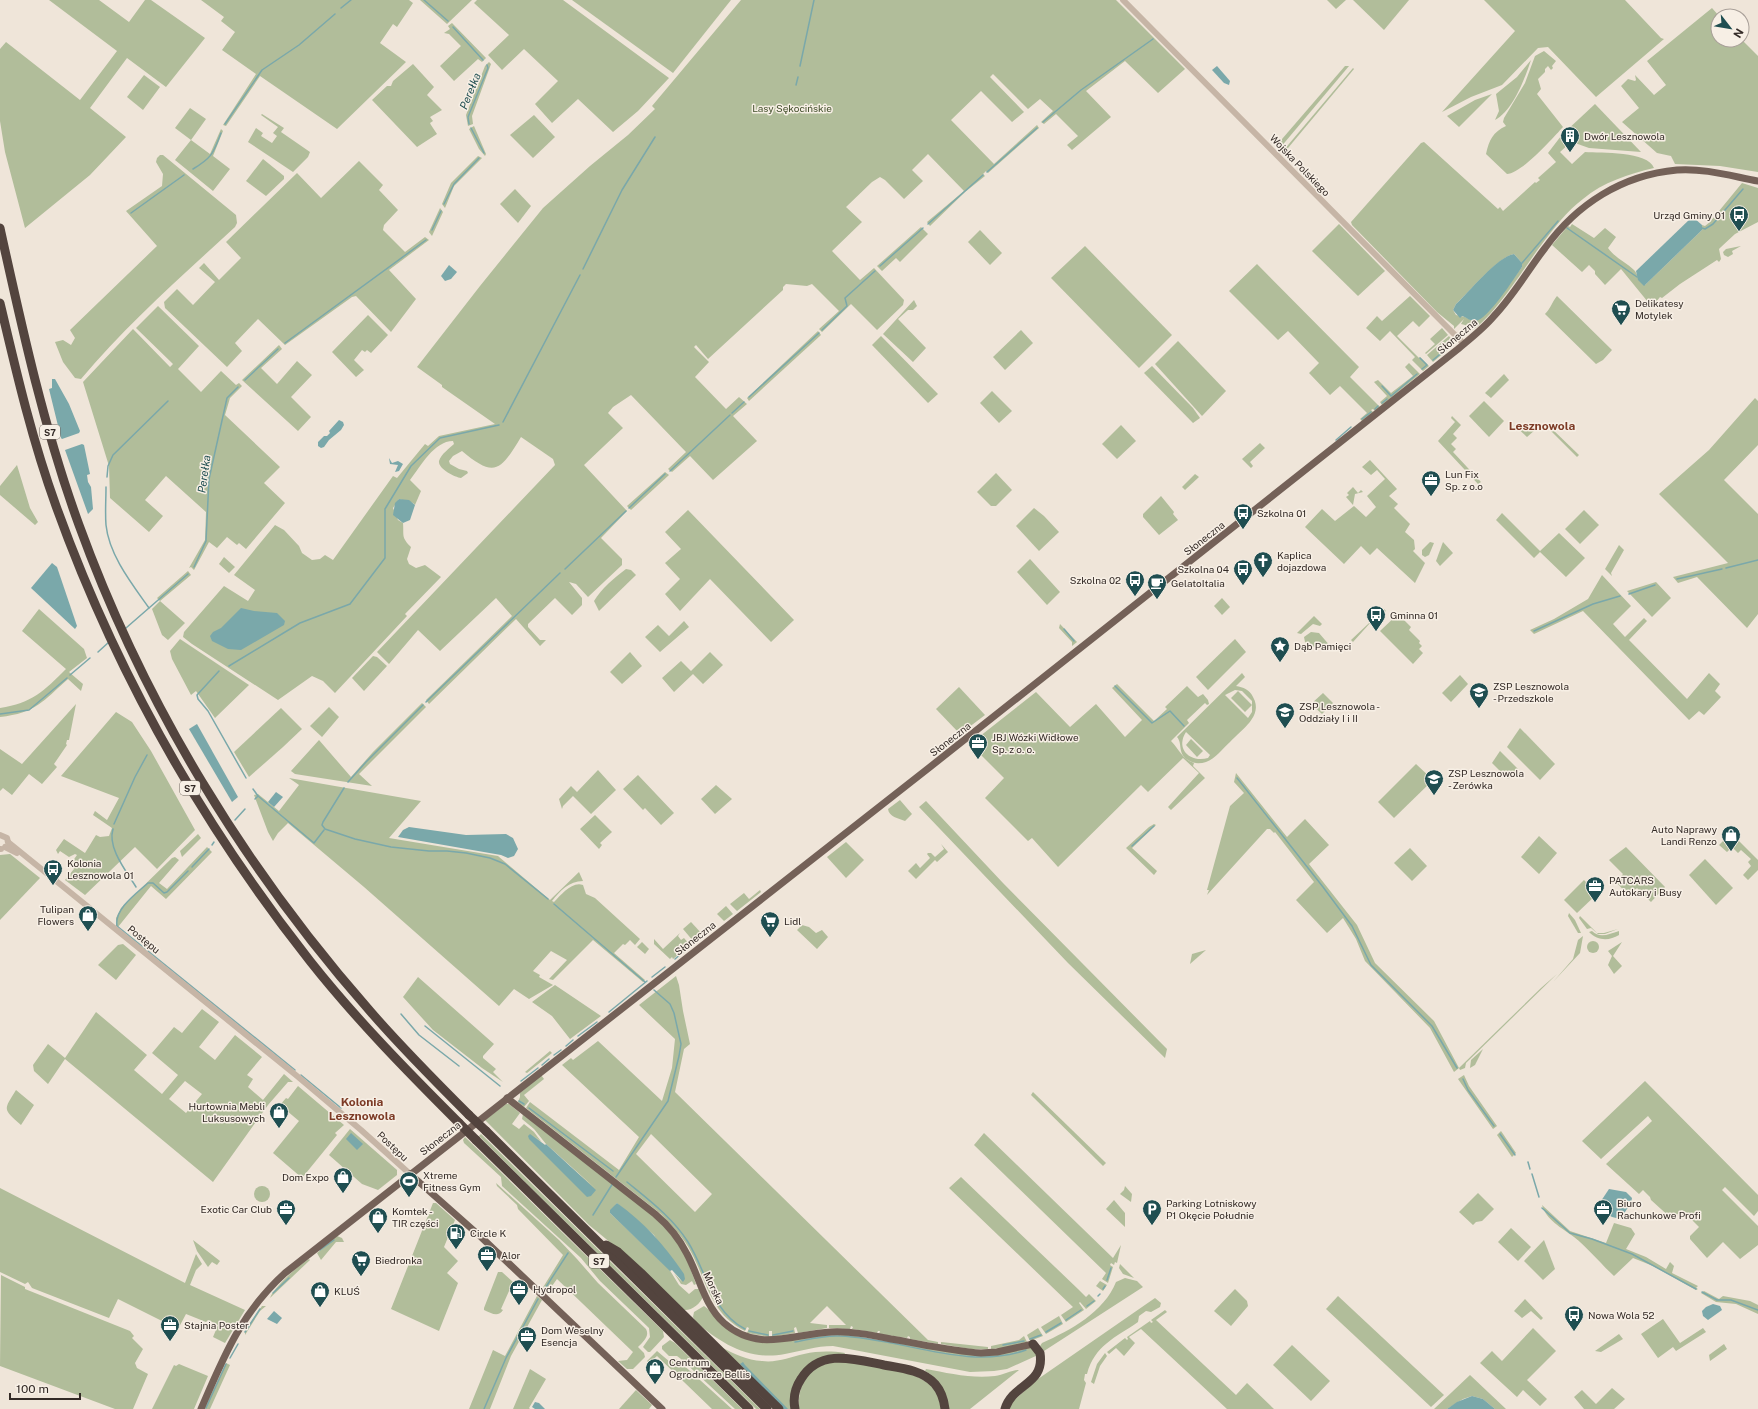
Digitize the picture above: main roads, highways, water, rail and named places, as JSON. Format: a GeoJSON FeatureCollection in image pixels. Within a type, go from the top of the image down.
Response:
{"type":"FeatureCollection","features":[{"type":"Feature","properties":{"kind":"highway","name":"S7"},"geometry":{"type":"LineString","coordinates":[[0,228],[30,359],[58,461],[80,526],[123,631],[158,702],[194,768],[240,844],[296,921],[399,1044],[767,1409]]}},
{"type":"Feature","properties":{"kind":"highway","name":"S7"},"geometry":{"type":"LineString","coordinates":[[0,303],[21,390],[55,504],[78,562],[112,641],[163,742],[183,777],[233,856],[311,962],[359,1018],[459,1123],[749,1409]]}},
{"type":"Feature","properties":{"kind":"highway"},"geometry":{"type":"LineString","coordinates":[[590,1235],[618,1252],[641,1273],[779,1409]]}},
{"type":"Feature","properties":{"kind":"highway"},"geometry":{"type":"LineString","coordinates":[[1005,1409],[1012,1396],[1033,1380],[1039,1372],[1041,1364],[1040,1353],[1033,1344]]}},
{"type":"Feature","properties":{"kind":"highway"},"geometry":{"type":"LineString","coordinates":[[795,1409],[796,1390],[805,1373],[816,1363],[839,1357],[907,1369],[921,1374],[935,1384],[941,1392],[945,1409]]}},
{"type":"Feature","properties":{"kind":"main road","name":"Słoneczna"},"geometry":{"type":"LineString","coordinates":[[201,1409],[232,1340],[246,1317],[264,1293],[285,1272],[1214,544],[1464,344],[1495,316],[1554,237],[1570,218],[1587,204],[1614,187],[1649,175],[1678,170],[1718,172],[1758,180]]}},
{"type":"Feature","properties":{"kind":"main road","name":"Morska"},"geometry":{"type":"LineString","coordinates":[[507,1098],[589,1161],[669,1227],[688,1254],[710,1306],[724,1323],[736,1332],[753,1339],[774,1341],[820,1333],[857,1333],[981,1353],[997,1352],[1033,1344]]}},
{"type":"Feature","properties":{"kind":"main road","name":"Postępu"},"geometry":{"type":"LineString","coordinates":[[410,1174],[481,1237],[662,1409]]}},
{"type":"Feature","properties":{"kind":"water"},"geometry":{"type":"Polygon","coordinates":[[[1217,66],[1230,81],[1229,85],[1224,83],[1212,70],[1217,66]]]}},
{"type":"Feature","properties":{"kind":"water"},"geometry":{"type":"Polygon","coordinates":[[[1691,218],[1694,218],[1702,225],[1702,230],[1644,286],[1638,280],[1636,271],[1691,218]]]}},
{"type":"Feature","properties":{"kind":"water"},"geometry":{"type":"Polygon","coordinates":[[[1514,254],[1522,263],[1522,267],[1493,307],[1479,320],[1472,321],[1462,316],[1460,318],[1453,310],[1456,304],[1500,261],[1507,256],[1514,254]]]}},
{"type":"Feature","properties":{"kind":"water"},"geometry":{"type":"Polygon","coordinates":[[[449,265],[457,272],[451,279],[445,281],[441,276],[449,265]]]}},
{"type":"Feature","properties":{"kind":"water"},"geometry":{"type":"Polygon","coordinates":[[[52,379],[55,379],[69,404],[80,431],[79,433],[62,439],[49,389],[52,388],[52,379]]]}},
{"type":"Feature","properties":{"kind":"water"},"geometry":{"type":"Polygon","coordinates":[[[339,420],[343,422],[344,425],[341,430],[329,440],[324,447],[321,448],[318,446],[318,442],[330,433],[329,431],[339,420]]]}},
{"type":"Feature","properties":{"kind":"water"},"geometry":{"type":"Polygon","coordinates":[[[82,444],[84,445],[90,474],[87,475],[88,482],[91,487],[93,509],[88,514],[65,450],[82,444]]]}},
{"type":"Feature","properties":{"kind":"water"},"geometry":{"type":"Polygon","coordinates":[[[389,458],[392,463],[398,461],[403,464],[399,471],[395,472],[398,465],[390,464],[389,458]]]}},
{"type":"Feature","properties":{"kind":"water"},"geometry":{"type":"Polygon","coordinates":[[[399,499],[409,500],[415,505],[410,520],[403,523],[393,515],[395,503],[399,499]]]}},
{"type":"Feature","properties":{"kind":"water"},"geometry":{"type":"Polygon","coordinates":[[[52,563],[57,567],[77,626],[75,629],[31,588],[52,563]]]}},
{"type":"Feature","properties":{"kind":"water"},"geometry":{"type":"Polygon","coordinates":[[[241,608],[277,613],[285,621],[284,625],[241,650],[228,649],[212,641],[210,636],[213,632],[221,628],[241,608]]]}},
{"type":"Feature","properties":{"kind":"water"},"geometry":{"type":"Polygon","coordinates":[[[197,724],[238,797],[232,802],[189,729],[197,724]]]}},
{"type":"Feature","properties":{"kind":"water"},"geometry":{"type":"Polygon","coordinates":[[[276,792],[283,797],[274,807],[268,802],[276,792]]]}},
{"type":"Feature","properties":{"kind":"water"},"geometry":{"type":"Polygon","coordinates":[[[409,827],[466,835],[506,834],[513,838],[518,849],[514,856],[508,858],[501,855],[398,837],[403,830],[409,827]]]}},
{"type":"Feature","properties":{"kind":"water"},"geometry":{"type":"Polygon","coordinates":[[[351,1133],[363,1144],[357,1150],[346,1139],[351,1133]]]}},
{"type":"Feature","properties":{"kind":"water"},"geometry":{"type":"Polygon","coordinates":[[[530,1134],[545,1145],[546,1144],[596,1190],[591,1196],[587,1197],[529,1139],[528,1136],[530,1134]]]}},
{"type":"Feature","properties":{"kind":"water"},"geometry":{"type":"Polygon","coordinates":[[[1609,1189],[1626,1192],[1632,1198],[1631,1203],[1621,1218],[1610,1216],[1602,1209],[1601,1201],[1609,1189]]]}},
{"type":"Feature","properties":{"kind":"water"},"geometry":{"type":"Polygon","coordinates":[[[617,1203],[636,1218],[670,1254],[684,1274],[685,1279],[683,1282],[610,1213],[610,1210],[617,1203]]]}},
{"type":"Feature","properties":{"kind":"water"},"geometry":{"type":"Polygon","coordinates":[[[1713,1304],[1720,1306],[1722,1310],[1708,1320],[1703,1316],[1702,1311],[1706,1307],[1713,1304]]]}},
{"type":"Feature","properties":{"kind":"water"},"geometry":{"type":"Polygon","coordinates":[[[274,1311],[282,1318],[277,1324],[267,1319],[274,1311]]]}},
{"type":"Feature","properties":{"kind":"water"},"geometry":{"type":"Polygon","coordinates":[[[743,1362],[788,1409],[783,1409],[740,1364],[743,1362]]]}},
{"type":"Feature","properties":{"kind":"water"},"geometry":{"type":"Polygon","coordinates":[[[1472,1396],[1483,1399],[1495,1409],[1447,1409],[1457,1402],[1472,1396]]]}},
{"type":"Feature","properties":{"kind":"water"},"geometry":{"type":"Polygon","coordinates":[[[535,1402],[539,1403],[545,1409],[535,1409],[532,1407],[535,1402]]]}},
{"type":"Feature","properties":{"kind":"waterway"},"geometry":{"type":"LineString","coordinates":[[341,8],[351,0]]}},
{"type":"Feature","properties":{"kind":"waterway","name":"Perełka"},"geometry":{"type":"LineString","coordinates":[[424,0],[448,21]]}},
{"type":"Feature","properties":{"kind":"waterway"},"geometry":{"type":"LineString","coordinates":[[800,66],[814,0]]}},
{"type":"Feature","properties":{"kind":"waterway"},"geometry":{"type":"LineString","coordinates":[[225,124],[262,70],[299,45],[335,14]]}},
{"type":"Feature","properties":{"kind":"waterway","name":"Perełka"},"geometry":{"type":"LineString","coordinates":[[453,27],[483,60]]}},
{"type":"Feature","properties":{"kind":"waterway"},"geometry":{"type":"LineString","coordinates":[[1043,122],[1081,90],[1153,39]]}},
{"type":"Feature","properties":{"kind":"waterway","name":"Perełka"},"geometry":{"type":"LineString","coordinates":[[469,124],[468,117],[488,68],[487,65]]}},
{"type":"Feature","properties":{"kind":"waterway"},"geometry":{"type":"LineString","coordinates":[[796,85],[798,77]]}},
{"type":"Feature","properties":{"kind":"waterway","name":"Perełka"},"geometry":{"type":"LineString","coordinates":[[471,128],[484,153]]}},
{"type":"Feature","properties":{"kind":"waterway"},"geometry":{"type":"LineString","coordinates":[[987,172],[1037,128]]}},
{"type":"Feature","properties":{"kind":"waterway"},"geometry":{"type":"LineString","coordinates":[[193,169],[209,158],[221,133]]}},
{"type":"Feature","properties":{"kind":"waterway"},"geometry":{"type":"LineString","coordinates":[[583,269],[622,190],[655,137]]}},
{"type":"Feature","properties":{"kind":"waterway","name":"Perełka"},"geometry":{"type":"LineString","coordinates":[[444,204],[454,184],[479,158]]}},
{"type":"Feature","properties":{"kind":"waterway"},"geometry":{"type":"LineString","coordinates":[[131,213],[184,175]]}},
{"type":"Feature","properties":{"kind":"waterway"},"geometry":{"type":"LineString","coordinates":[[928,224],[983,175]]}},
{"type":"Feature","properties":{"kind":"waterway"},"geometry":{"type":"LineString","coordinates":[[1702,228],[1705,229],[1713,224],[1743,189]]}},
{"type":"Feature","properties":{"kind":"waterway","name":"Perełka"},"geometry":{"type":"LineString","coordinates":[[432,230],[441,211]]}},
{"type":"Feature","properties":{"kind":"waterway"},"geometry":{"type":"LineString","coordinates":[[1522,263],[1558,221]]}},
{"type":"Feature","properties":{"kind":"waterway"},"geometry":{"type":"LineString","coordinates":[[880,266],[923,228]]}},
{"type":"Feature","properties":{"kind":"waterway"},"geometry":{"type":"LineString","coordinates":[[1567,228],[1637,277]]}},
{"type":"Feature","properties":{"kind":"waterway","name":"Perełka"},"geometry":{"type":"LineString","coordinates":[[285,343],[426,240]]}},
{"type":"Feature","properties":{"kind":"waterway"},"geometry":{"type":"LineString","coordinates":[[822,330],[847,306],[845,298],[875,271]]}},
{"type":"Feature","properties":{"kind":"waterway"},"geometry":{"type":"LineString","coordinates":[[503,422],[580,275]]}},
{"type":"Feature","properties":{"kind":"waterway"},"geometry":{"type":"LineString","coordinates":[[749,397],[819,333]]}},
{"type":"Feature","properties":{"kind":"waterway"},"geometry":{"type":"LineString","coordinates":[[1433,360],[1450,346]]}},
{"type":"Feature","properties":{"kind":"waterway","name":"Perełka"},"geometry":{"type":"LineString","coordinates":[[245,380],[278,349]]}},
{"type":"Feature","properties":{"kind":"waterway"},"geometry":{"type":"LineString","coordinates":[[1420,358],[1427,365],[1422,369]]}},
{"type":"Feature","properties":{"kind":"waterway"},"geometry":{"type":"LineString","coordinates":[[1382,386],[1391,396],[1417,374]]}},
{"type":"Feature","properties":{"kind":"waterway","name":"Perełka"},"geometry":{"type":"LineString","coordinates":[[194,567],[206,541],[209,479],[227,398],[238,387]]}},
{"type":"Feature","properties":{"kind":"waterway"},"geometry":{"type":"LineString","coordinates":[[1382,403],[1387,399]]}},
{"type":"Feature","properties":{"kind":"waterway"},"geometry":{"type":"LineString","coordinates":[[107,477],[108,466],[113,455],[168,401]]}},
{"type":"Feature","properties":{"kind":"waterway"},"geometry":{"type":"LineString","coordinates":[[732,413],[744,402]]}},
{"type":"Feature","properties":{"kind":"waterway"},"geometry":{"type":"LineString","coordinates":[[1375,409],[1378,406]]}},
{"type":"Feature","properties":{"kind":"waterway"},"geometry":{"type":"LineString","coordinates":[[1362,419],[1371,412]]}},
{"type":"Feature","properties":{"kind":"waterway"},"geometry":{"type":"LineString","coordinates":[[670,471],[730,415]]}},
{"type":"Feature","properties":{"kind":"waterway"},"geometry":{"type":"LineString","coordinates":[[229,666],[300,623],[350,604],[385,558],[385,509],[411,466],[440,438],[499,425]]}},
{"type":"Feature","properties":{"kind":"waterway"},"geometry":{"type":"LineString","coordinates":[[1336,440],[1351,427]]}},
{"type":"Feature","properties":{"kind":"waterway"},"geometry":{"type":"LineString","coordinates":[[629,508],[665,474]]}},
{"type":"Feature","properties":{"kind":"waterway"},"geometry":{"type":"LineString","coordinates":[[106,487],[106,525],[108,536],[116,558],[122,569],[149,608]]}},
{"type":"Feature","properties":{"kind":"waterway"},"geometry":{"type":"LineString","coordinates":[[565,569],[626,511]]}},
{"type":"Feature","properties":{"kind":"waterway"},"geometry":{"type":"LineString","coordinates":[[1726,568],[1758,560]]}},
{"type":"Feature","properties":{"kind":"waterway"},"geometry":{"type":"LineString","coordinates":[[1677,579],[1722,569]]}},
{"type":"Feature","properties":{"kind":"waterway"},"geometry":{"type":"LineString","coordinates":[[426,702],[560,573]]}},
{"type":"Feature","properties":{"kind":"waterway","name":"Perełka"},"geometry":{"type":"LineString","coordinates":[[126,628],[188,574]]}},
{"type":"Feature","properties":{"kind":"waterway"},"geometry":{"type":"LineString","coordinates":[[1629,594],[1655,585]]}},
{"type":"Feature","properties":{"kind":"waterway"},"geometry":{"type":"LineString","coordinates":[[1534,631],[1593,604],[1620,596]]}},
{"type":"Feature","properties":{"kind":"waterway"},"geometry":{"type":"LineString","coordinates":[[1064,629],[1074,641]]}},
{"type":"Feature","properties":{"kind":"waterway","name":"Perełka"},"geometry":{"type":"LineString","coordinates":[[98,652],[109,642]]}},
{"type":"Feature","properties":{"kind":"waterway","name":"Perełka"},"geometry":{"type":"LineString","coordinates":[[70,675],[90,658]]}},
{"type":"Feature","properties":{"kind":"waterway"},"geometry":{"type":"LineString","coordinates":[[219,671],[197,695],[198,699],[208,711],[246,778]]}},
{"type":"Feature","properties":{"kind":"waterway","name":"Perełka"},"geometry":{"type":"LineString","coordinates":[[0,714],[29,710],[67,678]]}},
{"type":"Feature","properties":{"kind":"waterway"},"geometry":{"type":"LineString","coordinates":[[1115,686],[1152,723],[1170,711],[1184,726]]}},
{"type":"Feature","properties":{"kind":"waterway"},"geometry":{"type":"LineString","coordinates":[[348,782],[423,705]]}},
{"type":"Feature","properties":{"kind":"waterway"},"geometry":{"type":"LineString","coordinates":[[114,824],[135,777],[147,755]]}},
{"type":"Feature","properties":{"kind":"waterway"},"geometry":{"type":"LineString","coordinates":[[1237,778],[1352,926],[1371,965],[1432,1026],[1457,1068]]}},
{"type":"Feature","properties":{"kind":"waterway"},"geometry":{"type":"LineString","coordinates":[[344,788],[323,822],[322,825],[325,829],[355,839],[391,847],[466,853],[490,858],[505,864],[548,899]]}},
{"type":"Feature","properties":{"kind":"waterway"},"geometry":{"type":"LineString","coordinates":[[253,789],[258,796]]}},
{"type":"Feature","properties":{"kind":"waterway"},"geometry":{"type":"LineString","coordinates":[[255,799],[258,796],[314,843],[324,830]]}},
{"type":"Feature","properties":{"kind":"waterway"},"geometry":{"type":"LineString","coordinates":[[235,820],[245,809]]}},
{"type":"Feature","properties":{"kind":"waterway"},"geometry":{"type":"LineString","coordinates":[[1132,846],[1154,826]]}},
{"type":"Feature","properties":{"kind":"waterway"},"geometry":{"type":"LineString","coordinates":[[113,829],[112,836],[115,852],[136,887]]}},
{"type":"Feature","properties":{"kind":"waterway"},"geometry":{"type":"LineString","coordinates":[[192,867],[209,849]]}},
{"type":"Feature","properties":{"kind":"waterway"},"geometry":{"type":"LineString","coordinates":[[188,871],[167,892],[164,893],[153,883],[148,883],[127,902],[119,914],[117,926],[295,1070]]}},
{"type":"Feature","properties":{"kind":"waterway"},"geometry":{"type":"LineString","coordinates":[[554,904],[645,982]]}},
{"type":"Feature","properties":{"kind":"waterway"},"geometry":{"type":"LineString","coordinates":[[695,942],[702,936]]}},
{"type":"Feature","properties":{"kind":"waterway"},"geometry":{"type":"LineString","coordinates":[[675,959],[690,946]]}},
{"type":"Feature","properties":{"kind":"waterway"},"geometry":{"type":"LineString","coordinates":[[652,977],[665,967]]}},
{"type":"Feature","properties":{"kind":"waterway"},"geometry":{"type":"LineString","coordinates":[[609,1012],[647,981]]}},
{"type":"Feature","properties":{"kind":"waterway"},"geometry":{"type":"LineString","coordinates":[[616,1177],[668,1101],[679,1056],[681,1044],[674,1013],[670,1004],[654,990]]}},
{"type":"Feature","properties":{"kind":"waterway"},"geometry":{"type":"LineString","coordinates":[[401,1014],[419,1035],[459,1066]]}},
{"type":"Feature","properties":{"kind":"waterway"},"geometry":{"type":"LineString","coordinates":[[578,1036],[597,1022]]}},
{"type":"Feature","properties":{"kind":"waterway"},"geometry":{"type":"LineString","coordinates":[[425,1026],[500,1086]]}},
{"type":"Feature","properties":{"kind":"waterway"},"geometry":{"type":"LineString","coordinates":[[566,1046],[573,1040]]}},
{"type":"Feature","properties":{"kind":"waterway"},"geometry":{"type":"LineString","coordinates":[[554,1055],[561,1050]]}},
{"type":"Feature","properties":{"kind":"waterway"},"geometry":{"type":"LineString","coordinates":[[542,1065],[549,1059]]}},
{"type":"Feature","properties":{"kind":"waterway"},"geometry":{"type":"LineString","coordinates":[[521,1081],[538,1068]]}},
{"type":"Feature","properties":{"kind":"waterway"},"geometry":{"type":"LineString","coordinates":[[301,1075],[341,1108]]}},
{"type":"Feature","properties":{"kind":"waterway"},"geometry":{"type":"LineString","coordinates":[[1463,1079],[1468,1090],[1494,1126]]}},
{"type":"Feature","properties":{"kind":"waterway"},"geometry":{"type":"LineString","coordinates":[[519,1101],[524,1104]]}},
{"type":"Feature","properties":{"kind":"waterway"},"geometry":{"type":"LineString","coordinates":[[529,1108],[613,1171]]}},
{"type":"Feature","properties":{"kind":"waterway"},"geometry":{"type":"LineString","coordinates":[[1500,1134],[1515,1155]]}},
{"type":"Feature","properties":{"kind":"waterway"},"geometry":{"type":"LineString","coordinates":[[1528,1162],[1530,1169]]}},
{"type":"Feature","properties":{"kind":"waterway"},"geometry":{"type":"LineString","coordinates":[[1532,1174],[1539,1197]]}},
{"type":"Feature","properties":{"kind":"waterway"},"geometry":{"type":"LineString","coordinates":[[627,1182],[660,1210],[682,1233],[695,1254],[711,1290],[724,1312],[745,1329]]}},
{"type":"Feature","properties":{"kind":"waterway"},"geometry":{"type":"LineString","coordinates":[[593,1215],[613,1183]]}},
{"type":"Feature","properties":{"kind":"waterway"},"geometry":{"type":"LineString","coordinates":[[1542,1208],[1570,1233],[1592,1239],[1632,1254],[1696,1289]]}},
{"type":"Feature","properties":{"kind":"waterway"},"geometry":{"type":"LineString","coordinates":[[320,1250],[334,1240]]}},
{"type":"Feature","properties":{"kind":"waterway"},"geometry":{"type":"LineString","coordinates":[[544,1290],[568,1253]]}},
{"type":"Feature","properties":{"kind":"waterway"},"geometry":{"type":"LineString","coordinates":[[1107,1280],[1111,1268]]}},
{"type":"Feature","properties":{"kind":"waterway"},"geometry":{"type":"LineString","coordinates":[[273,1293],[289,1278]]}},
{"type":"Feature","properties":{"kind":"waterway"},"geometry":{"type":"LineString","coordinates":[[1702,1292],[1717,1300],[1731,1300],[1758,1310]]}},
{"type":"Feature","properties":{"kind":"waterway"},"geometry":{"type":"LineString","coordinates":[[484,1409],[506,1358],[538,1299]]}},
{"type":"Feature","properties":{"kind":"waterway"},"geometry":{"type":"LineString","coordinates":[[1087,1306],[1094,1301]]}},
{"type":"Feature","properties":{"kind":"waterway"},"geometry":{"type":"LineString","coordinates":[[245,1332],[260,1309]]}},
{"type":"Feature","properties":{"kind":"waterway"},"geometry":{"type":"LineString","coordinates":[[1066,1320],[1081,1310]]}},
{"type":"Feature","properties":{"kind":"waterway"},"geometry":{"type":"LineString","coordinates":[[1046,1332],[1061,1323]]}},
{"type":"Feature","properties":{"kind":"waterway"},"geometry":{"type":"LineString","coordinates":[[749,1331],[768,1335]]}},
{"type":"Feature","properties":{"kind":"waterway"},"geometry":{"type":"LineString","coordinates":[[773,1335],[793,1331]]}},
{"type":"Feature","properties":{"kind":"waterway"},"geometry":{"type":"LineString","coordinates":[[1030,1339],[1041,1335]]}},
{"type":"Feature","properties":{"kind":"waterway"},"geometry":{"type":"LineString","coordinates":[[795,1342],[823,1337],[840,1336],[863,1338],[934,1352],[981,1357],[1004,1356],[1026,1350]]}},
{"type":"Feature","properties":{"kind":"waterway"},"geometry":{"type":"LineString","coordinates":[[1003,1345],[1024,1341]]}},
{"type":"Feature","properties":{"kind":"waterway"},"geometry":{"type":"LineString","coordinates":[[230,1358],[238,1344]]}},
{"type":"Feature","properties":{"kind":"waterway"},"geometry":{"type":"LineString","coordinates":[[206,1408],[226,1364]]}},
{"type":"Feature","properties":{"kind":"place","name":"Dwór Lesznowola"},"geometry":{"type":"Point","coordinates":[1570,153]}},
{"type":"Feature","properties":{"kind":"place","name":"Urząd Gminy 01"},"geometry":{"type":"Point","coordinates":[1739,232]}},
{"type":"Feature","properties":{"kind":"place","name":"Delikatesy Motylek"},"geometry":{"type":"Point","coordinates":[1621,326]}},
{"type":"Feature","properties":{"kind":"place","name":"Lun Fix Sp. z o.o"},"geometry":{"type":"Point","coordinates":[1431,497]}},
{"type":"Feature","properties":{"kind":"place","name":"Szkolna 01"},"geometry":{"type":"Point","coordinates":[1243,530]}},
{"type":"Feature","properties":{"kind":"place","name":"Kaplica dojazdowa"},"geometry":{"type":"Point","coordinates":[1263,578]}},
{"type":"Feature","properties":{"kind":"place","name":"Szkolna 04"},"geometry":{"type":"Point","coordinates":[1243,586]}},
{"type":"Feature","properties":{"kind":"place","name":"Szkolna 02"},"geometry":{"type":"Point","coordinates":[1135,597]}},
{"type":"Feature","properties":{"kind":"place","name":"GelatoItalia"},"geometry":{"type":"Point","coordinates":[1157,600]}},
{"type":"Feature","properties":{"kind":"place","name":"Gminna 01"},"geometry":{"type":"Point","coordinates":[1376,632]}},
{"type":"Feature","properties":{"kind":"place","name":"Dąb Pamięci"},"geometry":{"type":"Point","coordinates":[1280,663]}},
{"type":"Feature","properties":{"kind":"place","name":"ZSP Lesznowola - Przedszkole"},"geometry":{"type":"Point","coordinates":[1479,709]}},
{"type":"Feature","properties":{"kind":"place","name":"ZSP Lesznowola - Oddziały I i II"},"geometry":{"type":"Point","coordinates":[1285,729]}},
{"type":"Feature","properties":{"kind":"place","name":"JBJ Wózki Widłowe Sp. z o. o."},"geometry":{"type":"Point","coordinates":[978,760]}},
{"type":"Feature","properties":{"kind":"place","name":"ZSP Lesznowola - Zerówka"},"geometry":{"type":"Point","coordinates":[1434,796]}},
{"type":"Feature","properties":{"kind":"place","name":"Auto Naprawy Landi Renzo"},"geometry":{"type":"Point","coordinates":[1731,852]}},
{"type":"Feature","properties":{"kind":"place","name":"Kolonia Lesznowola 01"},"geometry":{"type":"Point","coordinates":[53,886]}},
{"type":"Feature","properties":{"kind":"place","name":"PATCARS Autokary i Busy"},"geometry":{"type":"Point","coordinates":[1595,903]}},
{"type":"Feature","properties":{"kind":"place","name":"Tulipan Flowers"},"geometry":{"type":"Point","coordinates":[88,932]}},
{"type":"Feature","properties":{"kind":"place","name":"Lidl"},"geometry":{"type":"Point","coordinates":[770,938]}},
{"type":"Feature","properties":{"kind":"place","name":"Hurtownia Mebli Luksusowych"},"geometry":{"type":"Point","coordinates":[279,1129]}},
{"type":"Feature","properties":{"kind":"place","name":"Dom Expo"},"geometry":{"type":"Point","coordinates":[343,1194]}},
{"type":"Feature","properties":{"kind":"place","name":"Xtreme Fitness Gym"},"geometry":{"type":"Point","coordinates":[409,1198]}},
{"type":"Feature","properties":{"kind":"place","name":"Exotic Car Club"},"geometry":{"type":"Point","coordinates":[286,1226]}},
{"type":"Feature","properties":{"kind":"place","name":"Parking Lotniskowy P1 Okęcie Południe"},"geometry":{"type":"Point","coordinates":[1152,1226]}},
{"type":"Feature","properties":{"kind":"place","name":"Biuro Rachunkowe Profi"},"geometry":{"type":"Point","coordinates":[1603,1226]}},
{"type":"Feature","properties":{"kind":"place","name":"Komtek - TIR części"},"geometry":{"type":"Point","coordinates":[378,1234]}},
{"type":"Feature","properties":{"kind":"place","name":"Circle K"},"geometry":{"type":"Point","coordinates":[456,1250]}},
{"type":"Feature","properties":{"kind":"place","name":"Alor"},"geometry":{"type":"Point","coordinates":[487,1272]}},
{"type":"Feature","properties":{"kind":"place","name":"Biedronka"},"geometry":{"type":"Point","coordinates":[361,1277]}},
{"type":"Feature","properties":{"kind":"place","name":"Hydropol"},"geometry":{"type":"Point","coordinates":[519,1306]}},
{"type":"Feature","properties":{"kind":"place","name":"KLUŚ"},"geometry":{"type":"Point","coordinates":[320,1308]}},
{"type":"Feature","properties":{"kind":"place","name":"Nowa Wola 52"},"geometry":{"type":"Point","coordinates":[1574,1332]}},
{"type":"Feature","properties":{"kind":"place","name":"Stajnia Poster"},"geometry":{"type":"Point","coordinates":[170,1342]}},
{"type":"Feature","properties":{"kind":"place","name":"Dom Weselny Esencja"},"geometry":{"type":"Point","coordinates":[527,1353]}},
{"type":"Feature","properties":{"kind":"place","name":"Centrum Ogrodnicze Bellis"},"geometry":{"type":"Point","coordinates":[655,1385]}},
{"type":"Feature","properties":{"kind":"district","name":"Lesznowola"},"geometry":{"type":"Point","coordinates":[1542,426]}},
{"type":"Feature","properties":{"kind":"district","name":"Kolonia Lesznowola"},"geometry":{"type":"Point","coordinates":[362,1109]}},
{"type":"Feature","properties":{"kind":"park label","name":"Lasy Sękocińskie"},"geometry":{"type":"Point","coordinates":[792,108]}}]}
